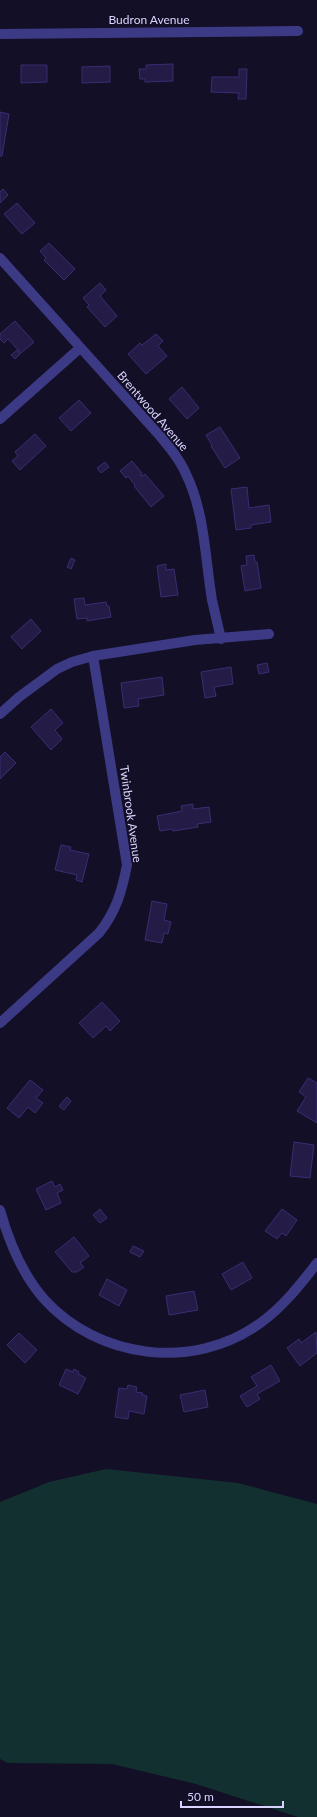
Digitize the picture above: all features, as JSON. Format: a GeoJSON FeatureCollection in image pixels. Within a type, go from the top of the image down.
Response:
{"type":"FeatureCollection","features":[{"type":"Feature","properties":{"kind":"street","name":"Budron Avenue"},"geometry":{"type":"LineString","coordinates":[[0,34],[298,31]]}},
{"type":"Feature","properties":{"kind":"street","name":"Brentwood Avenue"},"geometry":{"type":"LineString","coordinates":[[0,258],[160,436],[180,461],[187,476],[197,506],[204,537],[212,599],[221,639]]}},
{"type":"Feature","properties":{"kind":"street"},"geometry":{"type":"LineString","coordinates":[[0,419],[80,348]]}},
{"type":"Feature","properties":{"kind":"street"},"geometry":{"type":"LineString","coordinates":[[0,714],[19,697],[57,669],[72,662],[93,656],[195,640],[269,634]]}},
{"type":"Feature","properties":{"kind":"street","name":"Twinbrook Avenue"},"geometry":{"type":"LineString","coordinates":[[0,1022],[99,933],[109,920],[121,892],[127,865],[93,656]]}},
{"type":"Feature","properties":{"kind":"street"},"geometry":{"type":"LineString","coordinates":[[0,1210],[16,1255],[28,1278],[44,1299],[63,1318],[85,1332],[108,1343],[134,1351],[160,1354],[186,1353],[212,1347],[236,1338],[259,1324],[279,1308],[317,1263]]}},
{"type":"Feature","properties":{"kind":"green space"},"geometry":{"type":"Polygon","coordinates":[[[106,1469],[238,1483],[317,1504],[317,1817],[298,1817],[196,1784],[112,1764],[8,1763],[0,1759],[0,1502],[49,1482],[106,1469]]]}},
{"type":"Feature","properties":{"kind":"building"},"geometry":{"type":"Polygon","coordinates":[[[173,64],[173,81],[145,82],[145,79],[140,79],[139,69],[146,69],[146,65],[173,64]]]}},
{"type":"Feature","properties":{"kind":"building"},"geometry":{"type":"Polygon","coordinates":[[[21,65],[47,65],[47,82],[21,83],[21,65]]]}},
{"type":"Feature","properties":{"kind":"building"},"geometry":{"type":"Polygon","coordinates":[[[110,66],[110,82],[82,83],[82,67],[110,66]]]}},
{"type":"Feature","properties":{"kind":"building"},"geometry":{"type":"Polygon","coordinates":[[[239,69],[247,69],[246,99],[238,99],[239,93],[211,92],[212,77],[239,77],[239,69]]]}},
{"type":"Feature","properties":{"kind":"building"},"geometry":{"type":"Polygon","coordinates":[[[0,112],[9,114],[2,156],[0,156],[0,112]]]}},
{"type":"Feature","properties":{"kind":"building"},"geometry":{"type":"Polygon","coordinates":[[[3,189],[8,195],[0,203],[0,192],[3,189]]]}},
{"type":"Feature","properties":{"kind":"building"},"geometry":{"type":"Polygon","coordinates":[[[17,203],[35,223],[22,234],[4,214],[17,203]]]}},
{"type":"Feature","properties":{"kind":"building"},"geometry":{"type":"Polygon","coordinates":[[[49,243],[75,269],[64,280],[44,260],[46,258],[40,251],[49,243]]]}},
{"type":"Feature","properties":{"kind":"building"},"geometry":{"type":"Polygon","coordinates":[[[100,283],[106,290],[100,296],[117,316],[105,327],[87,307],[89,305],[83,298],[100,283]]]}},
{"type":"Feature","properties":{"kind":"building"},"geometry":{"type":"Polygon","coordinates":[[[15,321],[34,342],[21,353],[8,339],[4,343],[0,339],[0,334],[15,321]]]}},
{"type":"Feature","properties":{"kind":"building"},"geometry":{"type":"Polygon","coordinates":[[[156,334],[163,341],[158,346],[167,356],[146,374],[128,354],[140,343],[142,345],[156,334]]]}},
{"type":"Feature","properties":{"kind":"building"},"geometry":{"type":"Polygon","coordinates":[[[17,350],[20,354],[15,359],[11,355],[17,350]]]}},
{"type":"Feature","properties":{"kind":"building"},"geometry":{"type":"Polygon","coordinates":[[[182,387],[199,408],[187,419],[169,399],[182,387]]]}},
{"type":"Feature","properties":{"kind":"building"},"geometry":{"type":"Polygon","coordinates":[[[79,400],[91,413],[71,431],[59,418],[79,400]]]}},
{"type":"Feature","properties":{"kind":"building"},"geometry":{"type":"Polygon","coordinates":[[[220,427],[240,458],[225,468],[206,435],[220,427]]]}},
{"type":"Feature","properties":{"kind":"building"},"geometry":{"type":"Polygon","coordinates":[[[35,434],[46,446],[20,470],[12,461],[18,456],[15,452],[35,434]]]}},
{"type":"Feature","properties":{"kind":"building"},"geometry":{"type":"Polygon","coordinates":[[[132,461],[142,473],[140,475],[142,476],[145,474],[164,496],[151,507],[128,476],[126,478],[120,471],[132,461]]]}},
{"type":"Feature","properties":{"kind":"building"},"geometry":{"type":"Polygon","coordinates":[[[105,462],[109,467],[101,473],[97,468],[105,462]]]}},
{"type":"Feature","properties":{"kind":"building"},"geometry":{"type":"Polygon","coordinates":[[[247,487],[249,508],[269,505],[271,522],[251,525],[251,528],[236,530],[231,489],[247,487]]]}},
{"type":"Feature","properties":{"kind":"building"},"geometry":{"type":"Polygon","coordinates":[[[254,555],[255,562],[257,562],[261,588],[245,591],[241,566],[247,565],[246,556],[254,555]]]}},
{"type":"Feature","properties":{"kind":"building"},"geometry":{"type":"Polygon","coordinates":[[[71,558],[75,560],[71,569],[67,567],[71,558]]]}},
{"type":"Feature","properties":{"kind":"building"},"geometry":{"type":"Polygon","coordinates":[[[166,564],[166,570],[174,569],[178,595],[161,597],[157,566],[166,564]]]}},
{"type":"Feature","properties":{"kind":"building"},"geometry":{"type":"Polygon","coordinates":[[[84,598],[85,605],[106,602],[107,606],[109,606],[111,617],[87,621],[87,618],[77,619],[74,599],[84,598]]]}},
{"type":"Feature","properties":{"kind":"building"},"geometry":{"type":"Polygon","coordinates":[[[31,619],[41,631],[22,649],[11,637],[31,619]]]}},
{"type":"Feature","properties":{"kind":"building"},"geometry":{"type":"Polygon","coordinates":[[[267,663],[269,672],[259,674],[257,665],[267,663]]]}},
{"type":"Feature","properties":{"kind":"building"},"geometry":{"type":"Polygon","coordinates":[[[231,667],[233,684],[214,687],[216,696],[205,698],[201,672],[231,667]]]}},
{"type":"Feature","properties":{"kind":"building"},"geometry":{"type":"Polygon","coordinates":[[[162,677],[164,695],[138,699],[139,706],[124,708],[121,683],[162,677]]]}},
{"type":"Feature","properties":{"kind":"building"},"geometry":{"type":"Polygon","coordinates":[[[51,709],[63,723],[55,730],[62,739],[51,750],[31,727],[51,709]]]}},
{"type":"Feature","properties":{"kind":"building"},"geometry":{"type":"Polygon","coordinates":[[[5,752],[16,763],[0,779],[0,757],[5,752]]]}},
{"type":"Feature","properties":{"kind":"building"},"geometry":{"type":"Polygon","coordinates":[[[193,804],[193,809],[209,807],[211,822],[197,824],[198,827],[173,831],[172,829],[160,831],[157,816],[182,811],[181,806],[193,804]]]}},
{"type":"Feature","properties":{"kind":"building"},"geometry":{"type":"Polygon","coordinates":[[[61,845],[71,847],[70,850],[89,854],[82,882],[76,880],[77,875],[55,870],[61,845]]]}},
{"type":"Feature","properties":{"kind":"building"},"geometry":{"type":"Polygon","coordinates":[[[152,901],[167,904],[164,920],[171,922],[168,934],[164,933],[162,943],[145,940],[152,901]]]}},
{"type":"Feature","properties":{"kind":"building"},"geometry":{"type":"Polygon","coordinates":[[[102,1002],[120,1021],[110,1031],[106,1026],[93,1038],[79,1023],[102,1002]]]}},
{"type":"Feature","properties":{"kind":"building"},"geometry":{"type":"Polygon","coordinates":[[[308,1078],[317,1083],[317,1123],[297,1111],[306,1097],[299,1092],[308,1078]]]}},
{"type":"Feature","properties":{"kind":"building"},"geometry":{"type":"Polygon","coordinates":[[[30,1080],[43,1090],[36,1098],[43,1103],[35,1113],[28,1107],[19,1118],[7,1108],[30,1080]]]}},
{"type":"Feature","properties":{"kind":"building"},"geometry":{"type":"Polygon","coordinates":[[[67,1097],[71,1101],[64,1110],[59,1106],[67,1097]]]}},
{"type":"Feature","properties":{"kind":"building"},"geometry":{"type":"Polygon","coordinates":[[[294,1142],[314,1145],[310,1178],[290,1176],[294,1142]]]}},
{"type":"Feature","properties":{"kind":"building"},"geometry":{"type":"Polygon","coordinates":[[[52,1181],[55,1187],[60,1184],[63,1190],[57,1193],[61,1203],[46,1210],[36,1189],[52,1181]]]}},
{"type":"Feature","properties":{"kind":"building"},"geometry":{"type":"Polygon","coordinates":[[[100,1209],[107,1218],[100,1223],[93,1215],[100,1209]]]}},
{"type":"Feature","properties":{"kind":"building"},"geometry":{"type":"Polygon","coordinates":[[[282,1209],[297,1220],[286,1236],[282,1233],[277,1239],[265,1231],[282,1209]]]}},
{"type":"Feature","properties":{"kind":"building"},"geometry":{"type":"Polygon","coordinates":[[[74,1237],[89,1256],[80,1263],[84,1267],[77,1272],[72,1272],[55,1252],[74,1237]]]}},
{"type":"Feature","properties":{"kind":"building"},"geometry":{"type":"Polygon","coordinates":[[[133,1246],[144,1251],[140,1257],[130,1252],[133,1246]]]}},
{"type":"Feature","properties":{"kind":"building"},"geometry":{"type":"Polygon","coordinates":[[[243,1262],[252,1278],[231,1290],[222,1274],[243,1262]]]}},
{"type":"Feature","properties":{"kind":"building"},"geometry":{"type":"Polygon","coordinates":[[[107,1279],[127,1290],[119,1306],[99,1295],[107,1279]]]}},
{"type":"Feature","properties":{"kind":"building"},"geometry":{"type":"Polygon","coordinates":[[[194,1291],[198,1310],[169,1315],[166,1296],[194,1291]]]}},
{"type":"Feature","properties":{"kind":"building"},"geometry":{"type":"Polygon","coordinates":[[[316,1332],[317,1353],[300,1366],[287,1348],[299,1339],[301,1343],[316,1332]]]}},
{"type":"Feature","properties":{"kind":"building"},"geometry":{"type":"Polygon","coordinates":[[[19,1333],[37,1350],[25,1363],[7,1345],[19,1333]]]}},
{"type":"Feature","properties":{"kind":"building"},"geometry":{"type":"Polygon","coordinates":[[[271,1365],[280,1381],[257,1394],[260,1399],[247,1407],[240,1396],[257,1386],[251,1377],[271,1365]]]}},
{"type":"Feature","properties":{"kind":"building"},"geometry":{"type":"Polygon","coordinates":[[[66,1369],[73,1372],[74,1369],[79,1372],[78,1374],[86,1378],[78,1394],[59,1385],[66,1369]]]}},
{"type":"Feature","properties":{"kind":"building"},"geometry":{"type":"Polygon","coordinates":[[[128,1385],[137,1387],[136,1392],[143,1393],[142,1395],[147,1396],[144,1414],[129,1411],[128,1419],[115,1417],[119,1388],[127,1389],[128,1385]]]}},
{"type":"Feature","properties":{"kind":"building"},"geometry":{"type":"Polygon","coordinates":[[[205,1390],[208,1407],[184,1412],[180,1395],[205,1390]]]}}]}
